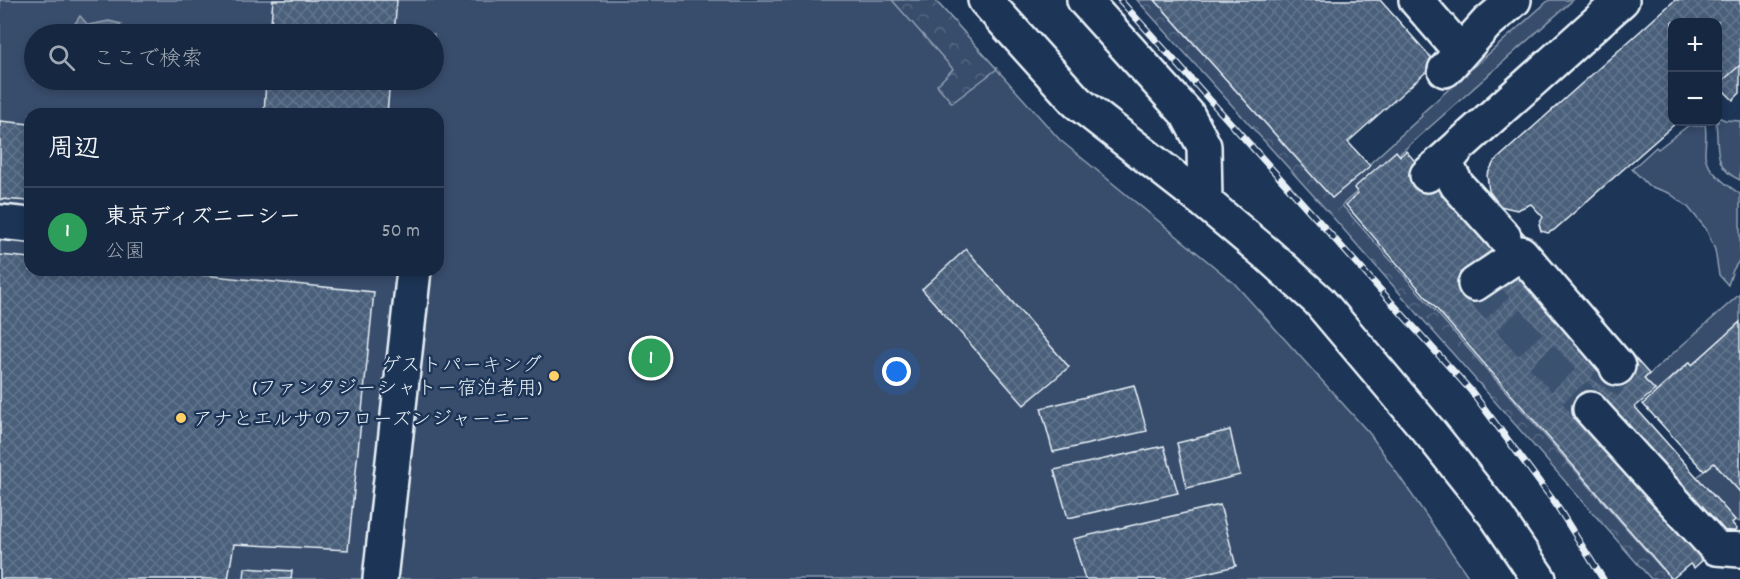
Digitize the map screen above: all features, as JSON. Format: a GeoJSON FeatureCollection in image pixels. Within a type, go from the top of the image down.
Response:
{"type":"FeatureCollection","features":[{"type":"Feature","properties":{"kind":"lane"},"geometry":{"type":"LineString","coordinates":[[985,0],[1077,102],[1205,202],[1319,301],[1373,363],[1497,517],[1539,579]]}},
{"type":"Feature","properties":{"kind":"lane"},"geometry":{"type":"LineString","coordinates":[[1084,0],[1188,114],[1204,146],[1205,202]]}},
{"type":"Feature","properties":{"kind":"lane"},"geometry":{"type":"LineString","coordinates":[[1416,0],[1453,61],[1487,24],[1514,0]]}},
{"type":"Feature","properties":{"kind":"lane"},"geometry":{"type":"LineString","coordinates":[[1427,175],[1622,0]]}},
{"type":"Feature","properties":{"kind":"lane"},"geometry":{"type":"LineString","coordinates":[[1460,146],[1448,160],[1449,170],[1457,185],[1504,237]]}},
{"type":"Feature","properties":{"kind":"lane"},"geometry":{"type":"LineString","coordinates":[[0,222],[24,224]]}},
{"type":"Feature","properties":{"kind":"lane"},"geometry":{"type":"LineString","coordinates":[[1475,284],[1521,253],[1618,366],[1617,368]]}},
{"type":"Feature","properties":{"kind":"lane"},"geometry":{"type":"LineString","coordinates":[[380,579],[413,276]]}},
{"type":"Feature","properties":{"kind":"lane"},"geometry":{"type":"LineString","coordinates":[[1590,410],[1716,548],[1740,550]]}},
{"type":"Feature","properties":{"kind":"green space"},"geometry":{"type":"Polygon","coordinates":[[[0,0],[935,0],[1060,140],[1234,283],[1370,434],[1470,579],[0,579],[0,0]]]}},
{"type":"Feature","properties":{"kind":"green space"},"geometry":{"type":"Polygon","coordinates":[[[892,0],[935,0],[997,69],[952,103],[937,85],[953,69],[892,0]]]}},
{"type":"Feature","properties":{"kind":"green space"},"geometry":{"type":"Polygon","coordinates":[[[1137,0],[1155,0],[1332,198],[1422,116],[1421,114],[1549,0],[1573,0],[1342,205],[1671,579],[1651,579],[1330,214],[1137,0]]]}},
{"type":"Feature","properties":{"kind":"green space"},"geometry":{"type":"Polygon","coordinates":[[[1722,119],[1740,121],[1740,180],[1725,169],[1721,163],[1716,126],[1722,126],[1722,119]]]}},
{"type":"Feature","properties":{"kind":"green space"},"geometry":{"type":"Polygon","coordinates":[[[1688,126],[1705,126],[1706,160],[1718,177],[1740,194],[1740,259],[1728,285],[1719,275],[1715,250],[1706,229],[1688,207],[1669,193],[1649,186],[1632,169],[1656,147],[1658,149],[1688,126]]]}},
{"type":"Feature","properties":{"kind":"green space"},"geometry":{"type":"Polygon","coordinates":[[[1740,294],[1740,322],[1692,365],[1689,362],[1656,392],[1644,379],[1740,294]]]}},
{"type":"Feature","properties":{"kind":"green space"},"geometry":{"type":"Polygon","coordinates":[[[1714,463],[1740,492],[1740,522],[1735,520],[1697,477],[1714,463]]]}},
{"type":"Feature","properties":{"kind":"shaded area"},"geometry":{"type":"Polygon","coordinates":[[[80,16],[87,24],[75,24],[80,16]]]}},
{"type":"Feature","properties":{"kind":"shaded area"},"geometry":{"type":"Polygon","coordinates":[[[109,21],[122,24],[93,24],[109,21]]]}},
{"type":"Feature","properties":{"kind":"building"},"geometry":{"type":"Polygon","coordinates":[[[273,0],[397,0],[395,24],[271,24],[273,0]]]}},
{"type":"Feature","properties":{"kind":"building"},"geometry":{"type":"Polygon","coordinates":[[[1155,0],[1380,0],[1436,63],[1348,142],[1370,166],[1332,198],[1155,0]]]}},
{"type":"Feature","properties":{"kind":"building"},"geometry":{"type":"Polygon","coordinates":[[[1675,0],[1740,0],[1740,65],[1722,81],[1722,18],[1668,18],[1668,126],[1672,126],[1554,230],[1548,233],[1541,231],[1539,224],[1543,217],[1531,204],[1517,210],[1500,206],[1489,191],[1487,175],[1494,162],[1675,0]]]}},
{"type":"Feature","properties":{"kind":"building"},"geometry":{"type":"Polygon","coordinates":[[[1740,65],[1740,93],[1733,100],[1722,89],[1722,81],[1740,65]]]}},
{"type":"Feature","properties":{"kind":"building"},"geometry":{"type":"Polygon","coordinates":[[[265,90],[389,90],[388,108],[264,108],[265,90]]]}},
{"type":"Feature","properties":{"kind":"building"},"geometry":{"type":"Polygon","coordinates":[[[0,121],[24,123],[24,201],[0,199],[0,121]]]}},
{"type":"Feature","properties":{"kind":"building"},"geometry":{"type":"Polygon","coordinates":[[[1396,151],[1400,156],[1406,151],[1492,248],[1517,226],[1649,374],[1644,379],[1655,390],[1635,407],[1735,520],[1732,523],[1737,529],[1694,568],[1690,564],[1672,579],[1346,205],[1358,193],[1354,188],[1396,151]]]}},
{"type":"Feature","properties":{"kind":"building"},"geometry":{"type":"Polygon","coordinates":[[[966,249],[1069,367],[1024,405],[922,289],[966,249]]]}},
{"type":"Feature","properties":{"kind":"building","name":"アナとエルサのフローズンジャーニー"},"geometry":{"type":"Polygon","coordinates":[[[0,255],[24,257],[24,276],[213,276],[374,292],[348,550],[234,544],[228,579],[0,579],[0,255]]]}},
{"type":"Feature","properties":{"kind":"building"},"geometry":{"type":"Polygon","coordinates":[[[1740,322],[1740,492],[1714,463],[1704,471],[1643,404],[1690,362],[1692,365],[1740,322]]]}},
{"type":"Feature","properties":{"kind":"building"},"geometry":{"type":"Polygon","coordinates":[[[1134,385],[1147,431],[1053,452],[1041,408],[1134,385]]]}},
{"type":"Feature","properties":{"kind":"building"},"geometry":{"type":"Polygon","coordinates":[[[1230,430],[1240,475],[1187,488],[1177,443],[1230,430]]]}},
{"type":"Feature","properties":{"kind":"building"},"geometry":{"type":"Polygon","coordinates":[[[1164,446],[1178,493],[1068,518],[1054,470],[1164,446]]]}},
{"type":"Feature","properties":{"kind":"building"},"geometry":{"type":"Polygon","coordinates":[[[1220,505],[1236,566],[1180,579],[1085,579],[1073,539],[1220,505]]]}},
{"type":"Feature","properties":{"kind":"building"},"geometry":{"type":"Polygon","coordinates":[[[245,568],[292,571],[291,579],[244,579],[245,568]]]}},
{"type":"Feature","properties":{"kind":"tunnel"},"geometry":{"type":"LineString","coordinates":[[1475,284],[1590,409],[1617,368]]}},
{"type":"Feature","properties":{"kind":"railway"},"geometry":{"type":"LineString","coordinates":[[1120,0],[1472,392],[1555,503],[1603,579]]}},
{"type":"Feature","properties":{"kind":"place","name":"東京ディズニーシー"},"geometry":{"type":"Point","coordinates":[651,358]}},
{"type":"Feature","properties":{"kind":"place","name":"ゲストパーキング (ファンタジーシャトー宿泊者用)"},"geometry":{"type":"Point","coordinates":[554,376]}},
{"type":"Feature","properties":{"kind":"place","name":"アナとエルサのフローズンジャーニー"},"geometry":{"type":"Point","coordinates":[181,418]}}]}
